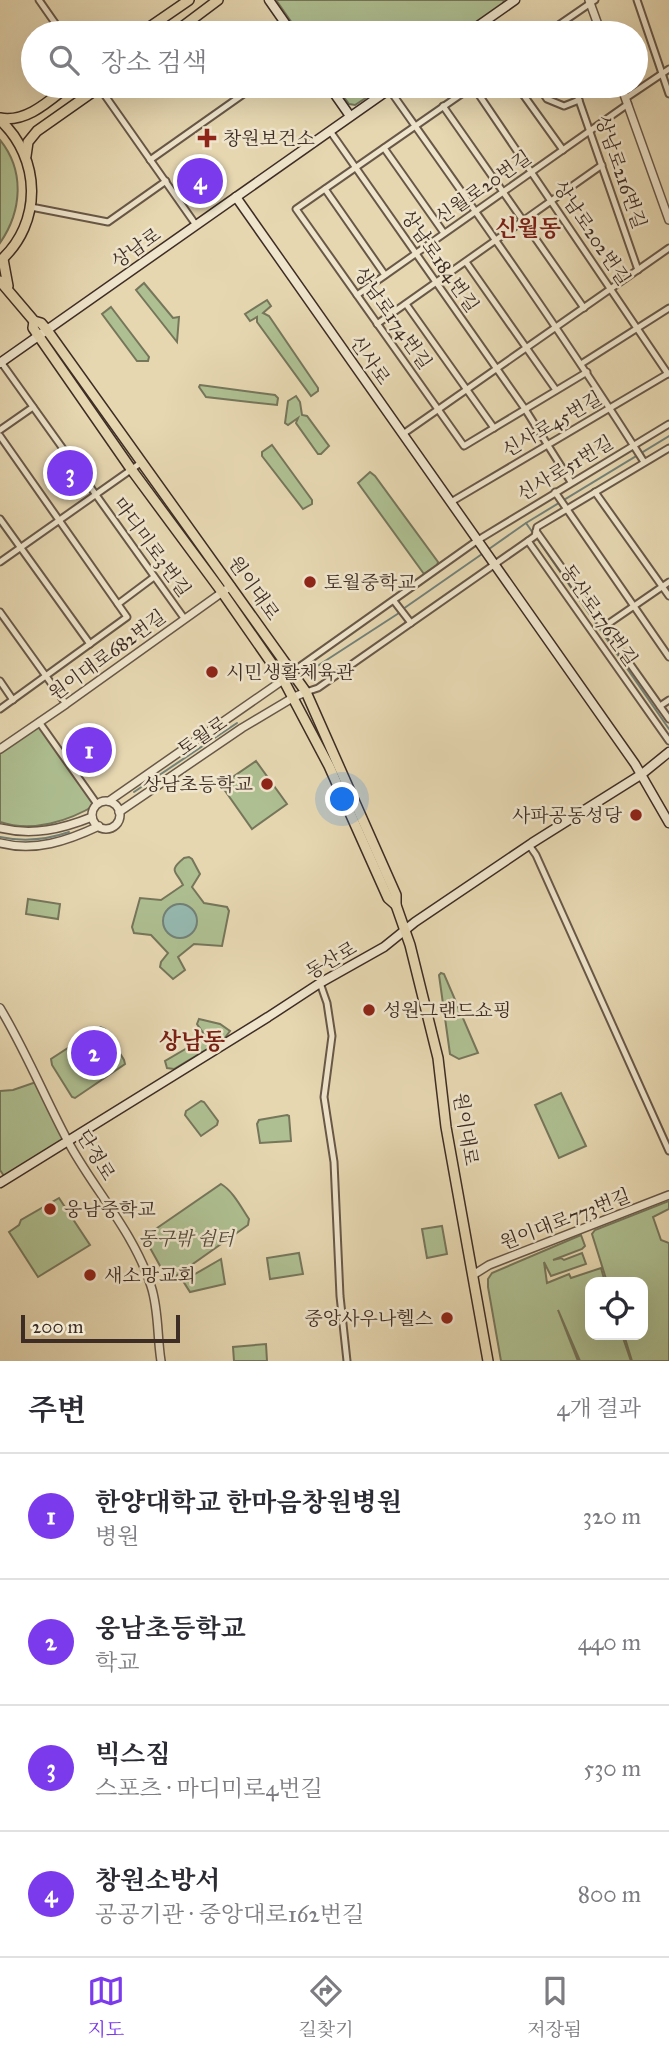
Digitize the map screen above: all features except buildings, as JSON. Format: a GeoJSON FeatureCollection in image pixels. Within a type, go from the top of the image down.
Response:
{"type":"FeatureCollection","features":[{"type":"Feature","properties":{"kind":"main road"},"geometry":{"type":"LineString","coordinates":[[158,21],[189,0]]}},
{"type":"Feature","properties":{"kind":"main road"},"geometry":{"type":"LineString","coordinates":[[190,21],[218,0]]}},
{"type":"Feature","properties":{"kind":"main road"},"geometry":{"type":"LineString","coordinates":[[269,0],[284,21]]}},
{"type":"Feature","properties":{"kind":"main road"},"geometry":{"type":"LineString","coordinates":[[484,21],[512,1]]}},
{"type":"Feature","properties":{"kind":"main road"},"geometry":{"type":"LineString","coordinates":[[0,119],[9,120],[32,113],[53,98],[54,108],[60,114]]}},
{"type":"Feature","properties":{"kind":"main road"},"geometry":{"type":"LineString","coordinates":[[26,158],[28,142],[37,131],[83,98]]}},
{"type":"Feature","properties":{"kind":"main road"},"geometry":{"type":"LineString","coordinates":[[337,98],[350,116]]}},
{"type":"Feature","properties":{"kind":"main road","name":"상남로"},"geometry":{"type":"LineString","coordinates":[[1,363],[376,98]]}},
{"type":"Feature","properties":{"kind":"main road"},"geometry":{"type":"LineString","coordinates":[[0,119],[14,135],[26,158],[32,182],[31,207],[21,235],[1,260]]}},
{"type":"Feature","properties":{"kind":"main road","name":"신사로"},"geometry":{"type":"LineString","coordinates":[[236,197],[493,562]]}},
{"type":"Feature","properties":{"kind":"main road","name":"원이대로"},"geometry":{"type":"LineString","coordinates":[[1,260],[8,288]]}},
{"type":"Feature","properties":{"kind":"main road","name":"원이대로"},"geometry":{"type":"LineString","coordinates":[[0,281],[34,321],[41,323],[47,330],[306,692],[396,895],[396,905],[438,1058],[446,1127],[488,1361]]}},
{"type":"Feature","properties":{"kind":"main road","name":"원이대로"},"geometry":{"type":"LineString","coordinates":[[34,321],[33,328],[38,336],[294,697],[388,898],[396,905]]}},
{"type":"Feature","properties":{"kind":"main road"},"geometry":{"type":"LineString","coordinates":[[493,562],[642,774],[669,823]]}},
{"type":"Feature","properties":{"kind":"main road","name":"동산로"},"geometry":{"type":"LineString","coordinates":[[0,1183],[320,982],[384,947],[529,845],[642,774],[669,752]]}},
{"type":"Feature","properties":{"kind":"street"},"geometry":{"type":"LineString","coordinates":[[39,0],[54,21]]}},
{"type":"Feature","properties":{"kind":"street"},"geometry":{"type":"LineString","coordinates":[[637,0],[644,21]]}},
{"type":"Feature","properties":{"kind":"street"},"geometry":{"type":"LineString","coordinates":[[567,21],[591,1],[597,21]]}},
{"type":"Feature","properties":{"kind":"street"},"geometry":{"type":"LineString","coordinates":[[648,33],[669,94]]}},
{"type":"Feature","properties":{"kind":"street","name":"신월로20번길"},"geometry":{"type":"LineString","coordinates":[[648,85],[669,69]]}},
{"type":"Feature","properties":{"kind":"street"},"geometry":{"type":"LineString","coordinates":[[108,98],[197,225]]}},
{"type":"Feature","properties":{"kind":"street"},"geometry":{"type":"LineString","coordinates":[[150,160],[238,98]]}},
{"type":"Feature","properties":{"kind":"street"},"geometry":{"type":"LineString","coordinates":[[397,98],[474,213],[587,372],[644,462]]}},
{"type":"Feature","properties":{"kind":"street"},"geometry":{"type":"LineString","coordinates":[[385,275],[325,189],[455,98]]}},
{"type":"Feature","properties":{"kind":"street","name":"상남로202번길"},"geometry":{"type":"LineString","coordinates":[[481,98],[669,373]]}},
{"type":"Feature","properties":{"kind":"street"},"geometry":{"type":"LineString","coordinates":[[526,98],[563,150]]}},
{"type":"Feature","properties":{"kind":"street"},"geometry":{"type":"LineString","coordinates":[[546,98],[564,106],[579,100]]}},
{"type":"Feature","properties":{"kind":"street"},"geometry":{"type":"LineString","coordinates":[[626,98],[669,220]]}},
{"type":"Feature","properties":{"kind":"street","name":"신월로20번길"},"geometry":{"type":"LineString","coordinates":[[357,295],[590,131],[631,98]]}},
{"type":"Feature","properties":{"kind":"street","name":"상남로216번길"},"geometry":{"type":"LineString","coordinates":[[579,100],[638,270]]}},
{"type":"Feature","properties":{"kind":"street"},"geometry":{"type":"LineString","coordinates":[[443,106],[584,308]]}},
{"type":"Feature","properties":{"kind":"street","name":"상남로184번길"},"geometry":{"type":"LineString","coordinates":[[330,131],[525,409],[571,482]]}},
{"type":"Feature","properties":{"kind":"street"},"geometry":{"type":"LineString","coordinates":[[384,148],[444,233]]}},
{"type":"Feature","properties":{"kind":"street"},"geometry":{"type":"LineString","coordinates":[[377,324],[602,165]]}},
{"type":"Feature","properties":{"kind":"street"},"geometry":{"type":"LineString","coordinates":[[31,207],[108,222],[166,181]]}},
{"type":"Feature","properties":{"kind":"street","name":"상남로174번길"},"geometry":{"type":"LineString","coordinates":[[325,189],[296,209],[377,324],[464,446],[494,428]]}},
{"type":"Feature","properties":{"kind":"street"},"geometry":{"type":"LineString","coordinates":[[403,434],[669,248]]}},
{"type":"Feature","properties":{"kind":"street"},"geometry":{"type":"LineString","coordinates":[[466,262],[555,390]]}},
{"type":"Feature","properties":{"kind":"street"},"geometry":{"type":"LineString","coordinates":[[406,304],[494,428],[587,372]]}},
{"type":"Feature","properties":{"kind":"street"},"geometry":{"type":"LineString","coordinates":[[581,364],[669,307]]}},
{"type":"Feature","properties":{"kind":"street","name":"마디미로3번길"},"geometry":{"type":"LineString","coordinates":[[1,363],[184,618]]}},
{"type":"Feature","properties":{"kind":"street","name":"신사로45번길"},"geometry":{"type":"LineString","coordinates":[[451,502],[669,373]]}},
{"type":"Feature","properties":{"kind":"street"},"geometry":{"type":"LineString","coordinates":[[0,430],[33,407]]}},
{"type":"Feature","properties":{"kind":"street","name":"신사로51번길"},"geometry":{"type":"LineString","coordinates":[[292,672],[478,540],[669,424]]}},
{"type":"Feature","properties":{"kind":"street"},"geometry":{"type":"LineString","coordinates":[[0,436],[127,617],[0,709]]}},
{"type":"Feature","properties":{"kind":"street"},"geometry":{"type":"LineString","coordinates":[[306,692],[318,688],[532,537],[537,527],[669,448]]}},
{"type":"Feature","properties":{"kind":"street"},"geometry":{"type":"LineString","coordinates":[[0,562],[142,462]]}},
{"type":"Feature","properties":{"kind":"street"},"geometry":{"type":"LineString","coordinates":[[596,492],[669,596]]}},
{"type":"Feature","properties":{"kind":"street"},"geometry":{"type":"LineString","coordinates":[[556,493],[669,657]]}},
{"type":"Feature","properties":{"kind":"street"},"geometry":{"type":"LineString","coordinates":[[0,519],[90,644]]}},
{"type":"Feature","properties":{"kind":"street"},"geometry":{"type":"LineString","coordinates":[[532,537],[576,587],[669,719]]}},
{"type":"Feature","properties":{"kind":"street","name":"동산로176번길"},"geometry":{"type":"LineString","coordinates":[[532,537],[566,593],[669,741]]}},
{"type":"Feature","properties":{"kind":"street"},"geometry":{"type":"LineString","coordinates":[[118,604],[155,577]]}},
{"type":"Feature","properties":{"kind":"street"},"geometry":{"type":"LineString","coordinates":[[605,626],[669,582]]}},
{"type":"Feature","properties":{"kind":"street","name":"원이대로682번길"},"geometry":{"type":"LineString","coordinates":[[0,749],[231,586]]}},
{"type":"Feature","properties":{"kind":"street"},"geometry":{"type":"LineString","coordinates":[[566,593],[576,587]]}},
{"type":"Feature","properties":{"kind":"street"},"geometry":{"type":"LineString","coordinates":[[394,601],[411,623]]}},
{"type":"Feature","properties":{"kind":"street"},"geometry":{"type":"LineString","coordinates":[[0,612],[66,704]]}},
{"type":"Feature","properties":{"kind":"street"},"geometry":{"type":"LineString","coordinates":[[619,668],[628,662]]}},
{"type":"Feature","properties":{"kind":"street","name":"토월로"},"geometry":{"type":"LineString","coordinates":[[109,801],[232,718],[284,681],[292,672]]}},
{"type":"Feature","properties":{"kind":"street"},"geometry":{"type":"LineString","coordinates":[[0,681],[13,700]]}},
{"type":"Feature","properties":{"kind":"street","name":"토월로"},"geometry":{"type":"LineString","coordinates":[[119,813],[239,730],[306,692]]}},
{"type":"Feature","properties":{"kind":"street"},"geometry":{"type":"LineString","coordinates":[[660,706],[669,700]]}},
{"type":"Feature","properties":{"kind":"street"},"geometry":{"type":"LineString","coordinates":[[232,718],[238,717],[242,721],[239,730]]}},
{"type":"Feature","properties":{"kind":"street"},"geometry":{"type":"LineString","coordinates":[[39,723],[97,804]]}},
{"type":"Feature","properties":{"kind":"street"},"geometry":{"type":"LineString","coordinates":[[134,784],[130,791],[132,795],[144,796]]}},
{"type":"Feature","properties":{"kind":"street"},"geometry":{"type":"LineString","coordinates":[[109,801],[117,806],[119,819],[113,826],[105,828],[99,826],[92,817],[97,804],[109,801]]}},
{"type":"Feature","properties":{"kind":"street"},"geometry":{"type":"LineString","coordinates":[[0,828],[24,832],[68,826],[92,817]]}},
{"type":"Feature","properties":{"kind":"street"},"geometry":{"type":"LineString","coordinates":[[68,826],[77,831],[72,838]]}},
{"type":"Feature","properties":{"kind":"street"},"geometry":{"type":"LineString","coordinates":[[0,843],[22,847],[43,846],[72,838],[99,826]]}},
{"type":"Feature","properties":{"kind":"street"},"geometry":{"type":"LineString","coordinates":[[529,845],[536,855],[669,1151]]}},
{"type":"Feature","properties":{"kind":"street"},"geometry":{"type":"LineString","coordinates":[[320,982],[327,1003],[332,1037],[324,1097],[334,1162],[340,1296],[347,1361]]}},
{"type":"Feature","properties":{"kind":"street","name":"단정로"},"geometry":{"type":"LineString","coordinates":[[0,1009],[20,1042],[68,1140],[127,1235],[150,1283],[161,1361]]}},
{"type":"Feature","properties":{"kind":"street","name":"원이대로773번길"},"geometry":{"type":"LineString","coordinates":[[473,1275],[489,1265],[669,1195]]}},
{"type":"Feature","properties":{"kind":"green space"},"geometry":{"type":"Polygon","coordinates":[[[276,0],[504,0],[503,4],[478,21],[291,21],[276,0]]]}},
{"type":"Feature","properties":{"kind":"green space"},"geometry":{"type":"Polygon","coordinates":[[[345,98],[366,98],[355,105],[349,104],[345,98]]]}},
{"type":"Feature","properties":{"kind":"green space"},"geometry":{"type":"Polygon","coordinates":[[[0,140],[14,165],[18,191],[13,218],[0,243],[0,140]]]}},
{"type":"Feature","properties":{"kind":"green space"},"geometry":{"type":"Polygon","coordinates":[[[144,283],[173,318],[179,317],[177,342],[136,290],[144,283]]]}},
{"type":"Feature","properties":{"kind":"green space"},"geometry":{"type":"Polygon","coordinates":[[[267,300],[271,306],[263,313],[269,316],[318,388],[311,396],[257,322],[257,317],[250,321],[245,314],[267,300]]]}},
{"type":"Feature","properties":{"kind":"green space"},"geometry":{"type":"Polygon","coordinates":[[[111,307],[149,357],[148,361],[137,361],[102,314],[111,307]]]}},
{"type":"Feature","properties":{"kind":"green space"},"geometry":{"type":"Polygon","coordinates":[[[200,385],[275,395],[278,398],[277,405],[206,397],[200,385]]]}},
{"type":"Feature","properties":{"kind":"green space"},"geometry":{"type":"Polygon","coordinates":[[[296,396],[302,415],[307,416],[329,446],[321,454],[318,454],[296,423],[298,418],[288,425],[285,423],[288,401],[296,396]]]}},
{"type":"Feature","properties":{"kind":"green space"},"geometry":{"type":"Polygon","coordinates":[[[272,445],[312,500],[312,504],[303,509],[262,456],[262,452],[272,445]]]}},
{"type":"Feature","properties":{"kind":"green space"},"geometry":{"type":"Polygon","coordinates":[[[370,472],[438,562],[437,566],[424,574],[358,483],[370,472]]]}},
{"type":"Feature","properties":{"kind":"green space"},"geometry":{"type":"Polygon","coordinates":[[[39,722],[97,804],[75,816],[50,824],[25,826],[0,822],[0,749],[39,722]]]}},
{"type":"Feature","properties":{"kind":"green space"},"geometry":{"type":"Polygon","coordinates":[[[256,761],[287,804],[252,829],[221,785],[256,761]]]}},
{"type":"Feature","properties":{"kind":"green space"},"geometry":{"type":"Polygon","coordinates":[[[189,857],[200,874],[192,887],[204,903],[227,907],[229,911],[222,946],[194,944],[178,957],[185,970],[173,979],[160,967],[168,953],[151,935],[134,933],[132,927],[140,898],[161,900],[183,885],[175,869],[184,858],[189,857]]]}},
{"type":"Feature","properties":{"kind":"green space"},"geometry":{"type":"Polygon","coordinates":[[[28,899],[60,904],[58,919],[26,914],[28,899]]]}},
{"type":"Feature","properties":{"kind":"green space"},"geometry":{"type":"Polygon","coordinates":[[[444,974],[478,1053],[459,1059],[450,1054],[439,975],[444,974]]]}},
{"type":"Feature","properties":{"kind":"green space"},"geometry":{"type":"Polygon","coordinates":[[[199,1019],[220,1024],[230,1031],[224,1039],[174,1069],[167,1068],[165,1061],[206,1037],[197,1024],[199,1019]]]}},
{"type":"Feature","properties":{"kind":"green space"},"geometry":{"type":"Polygon","coordinates":[[[100,1027],[105,1029],[125,1064],[75,1098],[72,1097],[51,1059],[100,1027]]]}},
{"type":"Feature","properties":{"kind":"green space"},"geometry":{"type":"Polygon","coordinates":[[[39,1081],[68,1140],[6,1179],[0,1170],[0,1091],[13,1090],[39,1081]]]}},
{"type":"Feature","properties":{"kind":"green space"},"geometry":{"type":"Polygon","coordinates":[[[561,1093],[586,1146],[559,1158],[535,1105],[561,1093]]]}},
{"type":"Feature","properties":{"kind":"green space"},"geometry":{"type":"Polygon","coordinates":[[[201,1101],[218,1121],[217,1125],[201,1136],[185,1115],[186,1111],[201,1101]]]}},
{"type":"Feature","properties":{"kind":"green space"},"geometry":{"type":"Polygon","coordinates":[[[287,1115],[291,1141],[260,1143],[257,1124],[259,1120],[287,1115]]]}},
{"type":"Feature","properties":{"kind":"green space","name":"동구밖 쉼터"},"geometry":{"type":"Polygon","coordinates":[[[221,1184],[240,1204],[249,1219],[248,1225],[173,1278],[164,1273],[144,1237],[221,1184]]]}},
{"type":"Feature","properties":{"kind":"green space"},"geometry":{"type":"Polygon","coordinates":[[[59,1198],[90,1245],[38,1277],[9,1232],[19,1225],[21,1220],[59,1198]]]}},
{"type":"Feature","properties":{"kind":"green space"},"geometry":{"type":"Polygon","coordinates":[[[669,1201],[669,1209],[653,1217],[661,1240],[669,1243],[669,1361],[632,1361],[626,1340],[648,1340],[648,1277],[605,1277],[592,1234],[595,1230],[669,1201]]]}},
{"type":"Feature","properties":{"kind":"green space"},"geometry":{"type":"Polygon","coordinates":[[[442,1226],[447,1254],[427,1258],[422,1229],[442,1226]]]}},
{"type":"Feature","properties":{"kind":"green space"},"geometry":{"type":"Polygon","coordinates":[[[581,1235],[585,1246],[582,1249],[553,1260],[564,1260],[582,1253],[586,1264],[551,1276],[544,1262],[547,1283],[569,1274],[571,1278],[601,1268],[604,1277],[585,1277],[585,1340],[624,1340],[631,1361],[580,1361],[558,1310],[578,1361],[501,1361],[488,1287],[488,1279],[492,1273],[581,1235]]]}},
{"type":"Feature","properties":{"kind":"green space"},"geometry":{"type":"Polygon","coordinates":[[[299,1253],[303,1274],[270,1279],[267,1258],[299,1253]]]}},
{"type":"Feature","properties":{"kind":"green space"},"geometry":{"type":"Polygon","coordinates":[[[221,1259],[225,1284],[190,1292],[183,1281],[221,1259]]]}},
{"type":"Feature","properties":{"kind":"green space"},"geometry":{"type":"Polygon","coordinates":[[[266,1344],[267,1361],[234,1361],[233,1347],[266,1344]]]}},
{"type":"Feature","properties":{"kind":"water"},"geometry":{"type":"Polygon","coordinates":[[[180,904],[192,909],[197,921],[192,933],[180,938],[168,933],[163,921],[168,909],[180,904]]]}},
{"type":"Feature","properties":{"kind":"waterway"},"geometry":{"type":"LineString","coordinates":[[489,549],[526,523],[669,436]]}},
{"type":"Feature","properties":{"kind":"waterway"},"geometry":{"type":"LineString","coordinates":[[526,523],[533,533]]}},
{"type":"Feature","properties":{"kind":"waterway"},"geometry":{"type":"LineString","coordinates":[[536,537],[669,729]]}},
{"type":"Feature","properties":{"kind":"waterway"},"geometry":{"type":"LineString","coordinates":[[403,609],[482,554]]}},
{"type":"Feature","properties":{"kind":"waterway"},"geometry":{"type":"LineString","coordinates":[[305,674],[399,613]]}},
{"type":"Feature","properties":{"kind":"waterway"},"geometry":{"type":"LineString","coordinates":[[134,792],[237,723]]}},
{"type":"Feature","properties":{"kind":"waterway"},"geometry":{"type":"LineString","coordinates":[[0,837],[35,839],[69,832]]}},
{"type":"Feature","properties":{"kind":"place","name":"창원보건소"},"geometry":{"type":"Point","coordinates":[207,138]}},
{"type":"Feature","properties":{"kind":"place","name":"창원소방서"},"geometry":{"type":"Point","coordinates":[200,181]}},
{"type":"Feature","properties":{"kind":"place","name":"빅스짐"},"geometry":{"type":"Point","coordinates":[70,473]}},
{"type":"Feature","properties":{"kind":"place","name":"토월중학교"},"geometry":{"type":"Point","coordinates":[310,582]}},
{"type":"Feature","properties":{"kind":"place","name":"시민생활체육관"},"geometry":{"type":"Point","coordinates":[212,672]}},
{"type":"Feature","properties":{"kind":"place","name":"한양대학교 한마음창원병원"},"geometry":{"type":"Point","coordinates":[89,750]}},
{"type":"Feature","properties":{"kind":"place","name":"상남초등학교"},"geometry":{"type":"Point","coordinates":[267,784]}},
{"type":"Feature","properties":{"kind":"place","name":"사파공동성당"},"geometry":{"type":"Point","coordinates":[636,815]}},
{"type":"Feature","properties":{"kind":"place","name":"성원그랜드쇼핑"},"geometry":{"type":"Point","coordinates":[369,1010]}},
{"type":"Feature","properties":{"kind":"place","name":"웅남초등학교"},"geometry":{"type":"Point","coordinates":[94,1053]}},
{"type":"Feature","properties":{"kind":"place","name":"웅남중학교"},"geometry":{"type":"Point","coordinates":[50,1209]}},
{"type":"Feature","properties":{"kind":"place","name":"새소망교회"},"geometry":{"type":"Point","coordinates":[90,1275]}},
{"type":"Feature","properties":{"kind":"place","name":"중앙사우나헬스"},"geometry":{"type":"Point","coordinates":[447,1318]}},
{"type":"Feature","properties":{"kind":"district","name":"신월동"},"geometry":{"type":"Point","coordinates":[528,228]}},
{"type":"Feature","properties":{"kind":"district","name":"상남동"},"geometry":{"type":"Point","coordinates":[192,1041]}}]}
